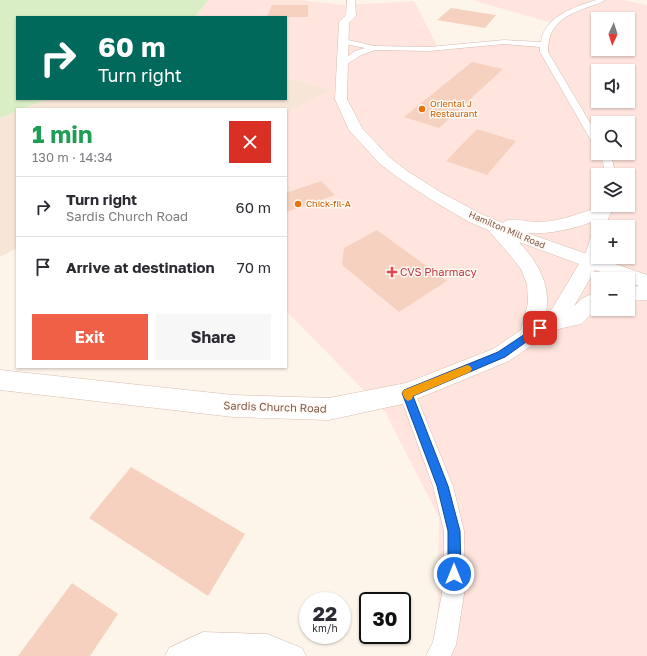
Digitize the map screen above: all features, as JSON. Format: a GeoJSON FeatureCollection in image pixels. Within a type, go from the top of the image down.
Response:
{"type":"FeatureCollection","features":[{"type":"Feature","properties":{"kind":"main road","name":"Hamilton Mill Road"},"geometry":{"type":"LineString","coordinates":[[351,0],[351,16],[341,19],[344,41],[341,99],[356,130],[384,160],[402,174],[436,196],[475,218],[493,226],[647,282]]}},
{"type":"Feature","properties":{"kind":"main road"},"geometry":{"type":"LineString","coordinates":[[475,218],[522,227],[549,228],[576,223],[597,212]]}},
{"type":"Feature","properties":{"kind":"main road"},"geometry":{"type":"LineString","coordinates":[[493,226],[525,260],[534,277],[538,292],[537,308],[539,328],[574,318],[591,302]]}},
{"type":"Feature","properties":{"kind":"main road","name":"Sardis Church Road"},"geometry":{"type":"LineString","coordinates":[[0,380],[233,406],[329,409],[407,393],[502,354],[559,314],[590,262]]}},
{"type":"Feature","properties":{"kind":"main road"},"geometry":{"type":"LineString","coordinates":[[635,294],[647,293]]}},
{"type":"Feature","properties":{"kind":"street"},"geometry":{"type":"LineString","coordinates":[[591,132],[544,52],[545,36],[555,22],[568,13],[602,0]]}},
{"type":"Feature","properties":{"kind":"street"},"geometry":{"type":"LineString","coordinates":[[344,41],[374,48],[429,49],[504,42],[545,45]]}},
{"type":"Feature","properties":{"kind":"street"},"geometry":{"type":"LineString","coordinates":[[343,64],[358,53],[374,48]]}},
{"type":"Feature","properties":{"kind":"street"},"geometry":{"type":"LineString","coordinates":[[407,393],[442,486],[454,531],[454,588],[444,645],[438,656]]}},
{"type":"Feature","properties":{"kind":"street"},"geometry":{"type":"LineString","coordinates":[[177,656],[203,644],[267,646],[294,656]]}},
{"type":"Feature","properties":{"kind":"shaded area"},"geometry":{"type":"Polygon","coordinates":[[[208,0],[302,0],[344,5],[414,1],[440,51],[492,43],[543,45],[547,26],[552,23],[472,0],[623,0],[647,5],[647,656],[437,656],[439,517],[385,412],[287,312],[287,112],[331,90],[287,78],[287,16],[196,16],[208,0]]]}},
{"type":"Feature","properties":{"kind":"shaded area"},"geometry":{"type":"Polygon","coordinates":[[[287,78],[332,90],[287,112],[287,108],[24,108],[44,100],[287,100],[287,78]]]}},
{"type":"Feature","properties":{"kind":"shaded area"},"geometry":{"type":"Polygon","coordinates":[[[16,111],[16,249],[0,257],[0,118],[16,111]]]}},
{"type":"Feature","properties":{"kind":"green space"},"geometry":{"type":"Polygon","coordinates":[[[0,0],[208,0],[196,16],[16,16],[16,100],[44,100],[24,108],[16,108],[16,111],[0,118],[0,0]]]}},
{"type":"Feature","properties":{"kind":"building"},"geometry":{"type":"Polygon","coordinates":[[[272,5],[308,5],[308,17],[267,16],[272,5]]]}},
{"type":"Feature","properties":{"kind":"building"},"geometry":{"type":"Polygon","coordinates":[[[451,8],[496,15],[485,28],[437,20],[451,8]]]}},
{"type":"Feature","properties":{"kind":"building"},"geometry":{"type":"Polygon","coordinates":[[[472,62],[503,69],[439,128],[404,117],[472,62]]]}},
{"type":"Feature","properties":{"kind":"building"},"geometry":{"type":"Polygon","coordinates":[[[477,129],[516,141],[487,175],[446,161],[477,129]]]}},
{"type":"Feature","properties":{"kind":"building","name":"Chick-fil-A"},"geometry":{"type":"Polygon","coordinates":[[[321,181],[335,195],[287,212],[287,193],[321,181]]]}},
{"type":"Feature","properties":{"kind":"building","name":"CVS Pharmacy"},"geometry":{"type":"Polygon","coordinates":[[[377,230],[447,281],[399,312],[342,265],[344,248],[377,230]]]}},
{"type":"Feature","properties":{"kind":"building"},"geometry":{"type":"Polygon","coordinates":[[[131,467],[245,534],[208,596],[89,518],[131,467]]]}},
{"type":"Feature","properties":{"kind":"building"},"geometry":{"type":"Polygon","coordinates":[[[72,583],[118,614],[90,656],[18,656],[72,583]]]}},
{"type":"Feature","properties":{"kind":"slow traffic"},"geometry":{"type":"LineString","coordinates":[[408,396],[407,393],[467,369]]}},
{"type":"Feature","properties":{"kind":"place","name":"Oriental J Restaurant"},"geometry":{"type":"Point","coordinates":[422,109]}},
{"type":"Feature","properties":{"kind":"place","name":"Chick-fil-A"},"geometry":{"type":"Point","coordinates":[298,204]}},
{"type":"Feature","properties":{"kind":"place","name":"CVS Pharmacy"},"geometry":{"type":"Point","coordinates":[392,272]}},
{"type":"Feature","properties":{"kind":"route"},"geometry":{"type":"LineString","coordinates":[[454,574],[454,531],[442,486],[407,393],[502,354],[540,328]]}}]}
